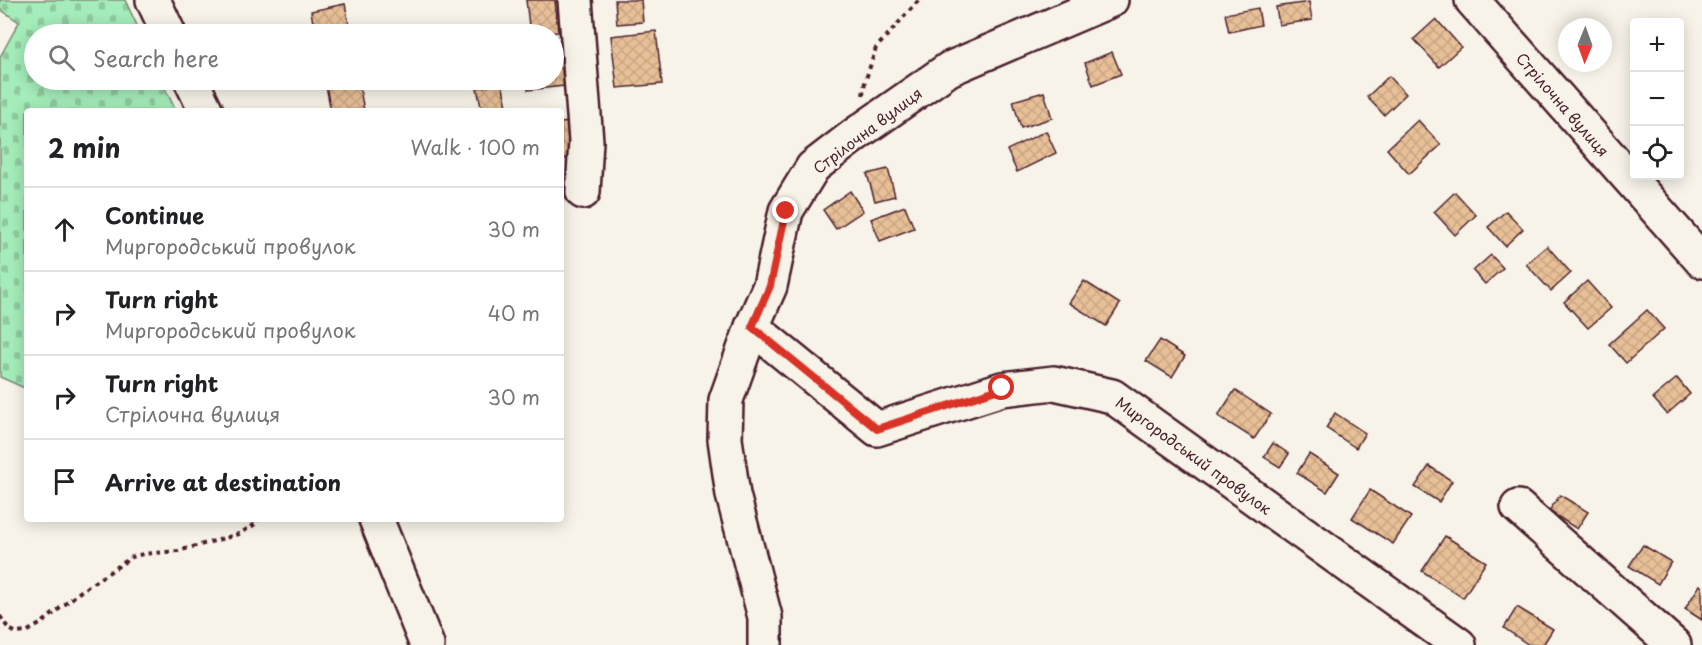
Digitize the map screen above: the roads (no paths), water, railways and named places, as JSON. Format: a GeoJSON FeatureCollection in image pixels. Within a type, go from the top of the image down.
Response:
{"type":"FeatureCollection","features":[{"type":"Feature","properties":{"kind":"street"},"geometry":{"type":"LineString","coordinates":[[153,0],[164,24]]}},
{"type":"Feature","properties":{"kind":"street"},"geometry":{"type":"LineString","coordinates":[[574,0],[586,141],[583,192]]}},
{"type":"Feature","properties":{"kind":"street","name":"Стрілочна вулиця"},"geometry":{"type":"LineString","coordinates":[[765,645],[765,617],[733,495],[725,439],[726,400],[752,327],[770,286],[786,211],[813,167],[856,134],[950,69],[1111,0]]}},
{"type":"Feature","properties":{"kind":"street","name":"Стрілочна вулиця"},"geometry":{"type":"LineString","coordinates":[[1472,0],[1702,261]]}},
{"type":"Feature","properties":{"kind":"street"},"geometry":{"type":"LineString","coordinates":[[196,90],[205,108]]}},
{"type":"Feature","properties":{"kind":"street","name":"Миргородський провулок"},"geometry":{"type":"LineString","coordinates":[[752,327],[877,429],[1002,388],[1054,383],[1112,396],[1459,645]]}},
{"type":"Feature","properties":{"kind":"street"},"geometry":{"type":"LineString","coordinates":[[1518,507],[1674,645]]}},
{"type":"Feature","properties":{"kind":"street"},"geometry":{"type":"LineString","coordinates":[[377,522],[427,645]]}}]}
